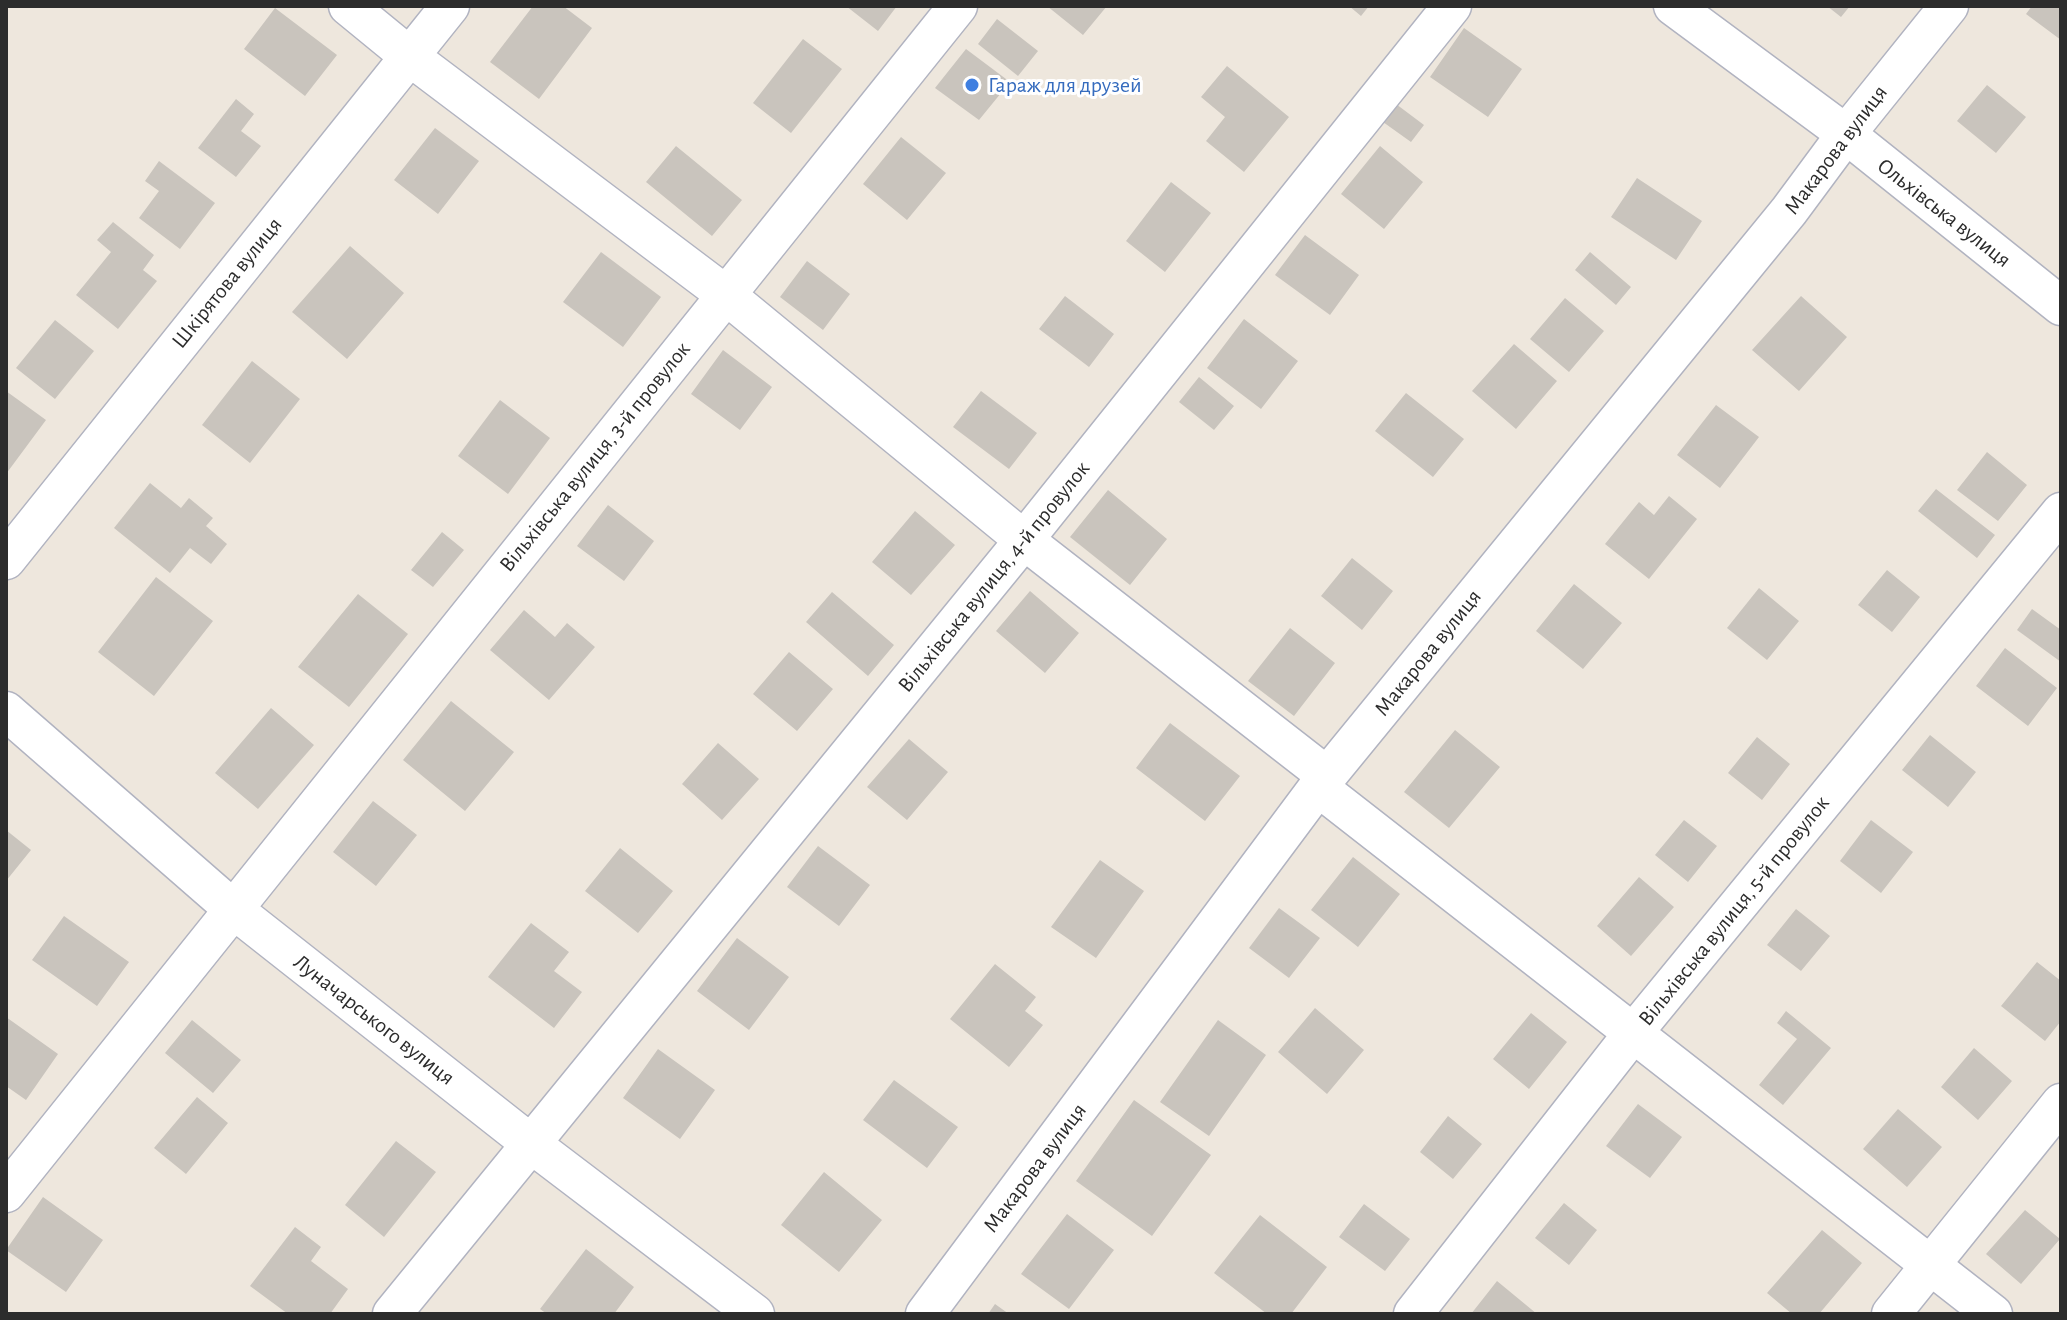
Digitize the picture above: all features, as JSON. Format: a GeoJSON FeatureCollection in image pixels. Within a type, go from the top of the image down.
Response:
{"type":"FeatureCollection","features":[{"type":"Feature","properties":{"kind":"street"},"geometry":{"type":"LineString","coordinates":[[348,6],[409,56],[726,295],[1024,540],[1634,1032],[1993,1314]]}},
{"type":"Feature","properties":{"kind":"street","name":"Шкірятова вулиця"},"geometry":{"type":"LineString","coordinates":[[6,560],[450,6]]}},
{"type":"Feature","properties":{"kind":"street","name":"Вільхівська вулиця, 3-й провулок"},"geometry":{"type":"LineString","coordinates":[[6,1193],[958,6]]}},
{"type":"Feature","properties":{"kind":"street","name":"Вільхівська вулиця, 4-й провулок"},"geometry":{"type":"LineString","coordinates":[[392,1314],[1024,540],[1452,6]]}},
{"type":"Feature","properties":{"kind":"street","name":"Ольхівська вулиця"},"geometry":{"type":"LineString","coordinates":[[1673,6],[1846,134],[2061,306]]}},
{"type":"Feature","properties":{"kind":"street","name":"Макарова вулиця"},"geometry":{"type":"LineString","coordinates":[[925,1314],[1323,781],[1789,211],[1846,134],[1949,6]]}},
{"type":"Feature","properties":{"kind":"street","name":"Вільхівська вулиця, 5-й провулок"},"geometry":{"type":"LineString","coordinates":[[1413,1314],[1634,1032],[2061,512]]}},
{"type":"Feature","properties":{"kind":"street","name":"Луначарського вулиця"},"geometry":{"type":"LineString","coordinates":[[6,711],[233,909],[530,1143],[755,1314]]}},
{"type":"Feature","properties":{"kind":"street"},"geometry":{"type":"LineString","coordinates":[[1891,1314],[2061,1103]]}},
{"type":"Feature","properties":{"kind":"building"},"geometry":{"type":"Polygon","coordinates":[[[533,6],[563,6],[592,28],[539,99],[490,62],[533,6]]]}},
{"type":"Feature","properties":{"kind":"building"},"geometry":{"type":"Polygon","coordinates":[[[846,6],[897,6],[878,31],[846,6]]]}},
{"type":"Feature","properties":{"kind":"building"},"geometry":{"type":"Polygon","coordinates":[[[1047,6],[1107,6],[1083,35],[1047,6]]]}},
{"type":"Feature","properties":{"kind":"building"},"geometry":{"type":"Polygon","coordinates":[[[1349,6],[1369,6],[1361,16],[1349,6]]]}},
{"type":"Feature","properties":{"kind":"building"},"geometry":{"type":"Polygon","coordinates":[[[1827,6],[1850,6],[1841,17],[1827,6]]]}},
{"type":"Feature","properties":{"kind":"building"},"geometry":{"type":"Polygon","coordinates":[[[2032,6],[2061,6],[2061,40],[2026,14],[2032,6]]]}},
{"type":"Feature","properties":{"kind":"building"},"geometry":{"type":"Polygon","coordinates":[[[275,8],[337,55],[305,96],[244,49],[275,8]]]}},
{"type":"Feature","properties":{"kind":"building"},"geometry":{"type":"Polygon","coordinates":[[[997,19],[1038,51],[1018,76],[978,44],[997,19]]]}},
{"type":"Feature","properties":{"kind":"building"},"geometry":{"type":"Polygon","coordinates":[[[1464,28],[1522,69],[1488,117],[1430,77],[1464,28]]]}},
{"type":"Feature","properties":{"kind":"building"},"geometry":{"type":"Polygon","coordinates":[[[803,39],[842,69],[791,133],[753,103],[803,39]]]}},
{"type":"Feature","properties":{"kind":"building","name":"Гараж для друзей"},"geometry":{"type":"Polygon","coordinates":[[[966,49],[1010,82],[979,120],[935,88],[966,49]]]}},
{"type":"Feature","properties":{"kind":"building"},"geometry":{"type":"Polygon","coordinates":[[[1227,66],[1289,117],[1244,172],[1206,141],[1225,117],[1201,97],[1227,66]]]}},
{"type":"Feature","properties":{"kind":"building"},"geometry":{"type":"Polygon","coordinates":[[[1987,85],[2026,117],[1996,153],[1957,121],[1987,85]]]}},
{"type":"Feature","properties":{"kind":"building"},"geometry":{"type":"Polygon","coordinates":[[[236,99],[254,114],[241,131],[261,146],[236,177],[198,148],[236,99]]]}},
{"type":"Feature","properties":{"kind":"building"},"geometry":{"type":"Polygon","coordinates":[[[1396,104],[1424,125],[1411,142],[1383,122],[1396,104]]]}},
{"type":"Feature","properties":{"kind":"building"},"geometry":{"type":"Polygon","coordinates":[[[435,128],[479,161],[438,214],[394,180],[435,128]]]}},
{"type":"Feature","properties":{"kind":"building"},"geometry":{"type":"Polygon","coordinates":[[[901,137],[946,173],[907,220],[863,184],[901,137]]]}},
{"type":"Feature","properties":{"kind":"building"},"geometry":{"type":"Polygon","coordinates":[[[676,146],[742,200],[712,236],[646,182],[676,146]]]}},
{"type":"Feature","properties":{"kind":"building"},"geometry":{"type":"Polygon","coordinates":[[[1380,146],[1423,182],[1384,229],[1341,194],[1380,146]]]}},
{"type":"Feature","properties":{"kind":"building"},"geometry":{"type":"Polygon","coordinates":[[[159,161],[215,203],[180,249],[139,218],[159,191],[145,181],[159,161]]]}},
{"type":"Feature","properties":{"kind":"building"},"geometry":{"type":"Polygon","coordinates":[[[1637,178],[1702,221],[1676,260],[1611,217],[1637,178]]]}},
{"type":"Feature","properties":{"kind":"building"},"geometry":{"type":"Polygon","coordinates":[[[1171,182],[1211,213],[1165,272],[1126,241],[1171,182]]]}},
{"type":"Feature","properties":{"kind":"building"},"geometry":{"type":"Polygon","coordinates":[[[113,222],[154,255],[143,270],[157,281],[118,329],[76,295],[111,252],[97,240],[113,222]]]}},
{"type":"Feature","properties":{"kind":"building"},"geometry":{"type":"Polygon","coordinates":[[[1305,235],[1359,275],[1330,315],[1275,275],[1305,235]]]}},
{"type":"Feature","properties":{"kind":"building"},"geometry":{"type":"Polygon","coordinates":[[[350,246],[404,293],[347,359],[292,312],[350,246]]]}},
{"type":"Feature","properties":{"kind":"building"},"geometry":{"type":"Polygon","coordinates":[[[601,252],[661,297],[623,347],[563,302],[601,252]]]}},
{"type":"Feature","properties":{"kind":"building"},"geometry":{"type":"Polygon","coordinates":[[[1590,252],[1631,287],[1616,305],[1575,270],[1590,252]]]}},
{"type":"Feature","properties":{"kind":"building"},"geometry":{"type":"Polygon","coordinates":[[[807,261],[850,294],[823,330],[780,297],[807,261]]]}},
{"type":"Feature","properties":{"kind":"building"},"geometry":{"type":"Polygon","coordinates":[[[1065,296],[1114,334],[1089,367],[1039,329],[1065,296]]]}},
{"type":"Feature","properties":{"kind":"building"},"geometry":{"type":"Polygon","coordinates":[[[1801,296],[1847,337],[1799,391],[1752,350],[1801,296]]]}},
{"type":"Feature","properties":{"kind":"building"},"geometry":{"type":"Polygon","coordinates":[[[1565,298],[1604,331],[1569,372],[1530,339],[1565,298]]]}},
{"type":"Feature","properties":{"kind":"building"},"geometry":{"type":"Polygon","coordinates":[[[1244,319],[1298,361],[1261,409],[1207,368],[1244,319]]]}},
{"type":"Feature","properties":{"kind":"building"},"geometry":{"type":"Polygon","coordinates":[[[55,320],[94,351],[55,399],[16,368],[55,320]]]}},
{"type":"Feature","properties":{"kind":"building"},"geometry":{"type":"Polygon","coordinates":[[[1514,344],[1557,381],[1516,429],[1472,391],[1514,344]]]}},
{"type":"Feature","properties":{"kind":"building"},"geometry":{"type":"Polygon","coordinates":[[[723,350],[772,387],[740,430],[691,394],[723,350]]]}},
{"type":"Feature","properties":{"kind":"building"},"geometry":{"type":"Polygon","coordinates":[[[252,361],[300,399],[250,463],[202,425],[252,361]]]}},
{"type":"Feature","properties":{"kind":"building"},"geometry":{"type":"Polygon","coordinates":[[[1199,377],[1234,406],[1214,430],[1179,402],[1199,377]]]}},
{"type":"Feature","properties":{"kind":"building"},"geometry":{"type":"Polygon","coordinates":[[[6,391],[46,420],[6,474],[6,391]]]}},
{"type":"Feature","properties":{"kind":"building"},"geometry":{"type":"Polygon","coordinates":[[[981,391],[1037,433],[1009,469],[953,427],[981,391]]]}},
{"type":"Feature","properties":{"kind":"building"},"geometry":{"type":"Polygon","coordinates":[[[1406,393],[1464,439],[1433,477],[1375,431],[1406,393]]]}},
{"type":"Feature","properties":{"kind":"building"},"geometry":{"type":"Polygon","coordinates":[[[500,400],[550,438],[508,494],[458,456],[500,400]]]}},
{"type":"Feature","properties":{"kind":"building"},"geometry":{"type":"Polygon","coordinates":[[[1716,405],[1759,437],[1720,488],[1677,455],[1716,405]]]}},
{"type":"Feature","properties":{"kind":"building"},"geometry":{"type":"Polygon","coordinates":[[[1987,452],[2027,485],[1998,521],[1957,490],[1987,452]]]}},
{"type":"Feature","properties":{"kind":"building"},"geometry":{"type":"Polygon","coordinates":[[[150,483],[181,508],[189,498],[213,518],[206,526],[227,544],[211,564],[190,548],[170,573],[114,528],[150,483]]]}},
{"type":"Feature","properties":{"kind":"building"},"geometry":{"type":"Polygon","coordinates":[[[1936,489],[1995,535],[1977,558],[1918,511],[1936,489]]]}},
{"type":"Feature","properties":{"kind":"building"},"geometry":{"type":"Polygon","coordinates":[[[1108,490],[1167,539],[1130,585],[1070,537],[1108,490]]]}},
{"type":"Feature","properties":{"kind":"building"},"geometry":{"type":"Polygon","coordinates":[[[1669,496],[1697,519],[1649,579],[1605,544],[1639,502],[1654,515],[1669,496]]]}},
{"type":"Feature","properties":{"kind":"building"},"geometry":{"type":"Polygon","coordinates":[[[608,505],[654,541],[624,581],[577,546],[608,505]]]}},
{"type":"Feature","properties":{"kind":"building"},"geometry":{"type":"Polygon","coordinates":[[[915,511],[955,545],[911,595],[872,562],[915,511]]]}},
{"type":"Feature","properties":{"kind":"building"},"geometry":{"type":"Polygon","coordinates":[[[442,532],[464,550],[433,587],[411,570],[442,532]]]}},
{"type":"Feature","properties":{"kind":"building"},"geometry":{"type":"Polygon","coordinates":[[[1352,558],[1393,591],[1362,630],[1321,596],[1352,558]]]}},
{"type":"Feature","properties":{"kind":"building"},"geometry":{"type":"Polygon","coordinates":[[[1887,570],[1920,597],[1892,632],[1858,605],[1887,570]]]}},
{"type":"Feature","properties":{"kind":"building"},"geometry":{"type":"Polygon","coordinates":[[[156,577],[213,621],[154,696],[98,652],[156,577]]]}},
{"type":"Feature","properties":{"kind":"building"},"geometry":{"type":"Polygon","coordinates":[[[1574,584],[1622,623],[1583,669],[1536,631],[1574,584]]]}},
{"type":"Feature","properties":{"kind":"building"},"geometry":{"type":"Polygon","coordinates":[[[1759,588],[1799,621],[1767,660],[1727,628],[1759,588]]]}},
{"type":"Feature","properties":{"kind":"building"},"geometry":{"type":"Polygon","coordinates":[[[1030,591],[1079,633],[1045,673],[996,631],[1030,591]]]}},
{"type":"Feature","properties":{"kind":"building"},"geometry":{"type":"Polygon","coordinates":[[[832,592],[894,645],[868,676],[806,622],[832,592]]]}},
{"type":"Feature","properties":{"kind":"building"},"geometry":{"type":"Polygon","coordinates":[[[358,594],[408,634],[349,707],[298,667],[358,594]]]}},
{"type":"Feature","properties":{"kind":"building"},"geometry":{"type":"Polygon","coordinates":[[[2032,609],[2061,630],[2061,662],[2017,630],[2032,609]]]}},
{"type":"Feature","properties":{"kind":"building"},"geometry":{"type":"Polygon","coordinates":[[[524,610],[555,637],[567,623],[595,647],[549,700],[490,650],[524,610]]]}},
{"type":"Feature","properties":{"kind":"building"},"geometry":{"type":"Polygon","coordinates":[[[1290,628],[1335,663],[1294,716],[1248,681],[1290,628]]]}},
{"type":"Feature","properties":{"kind":"building"},"geometry":{"type":"Polygon","coordinates":[[[2005,648],[2057,688],[2028,726],[1976,686],[2005,648]]]}},
{"type":"Feature","properties":{"kind":"building"},"geometry":{"type":"Polygon","coordinates":[[[789,652],[833,689],[797,731],[753,694],[789,652]]]}},
{"type":"Feature","properties":{"kind":"building"},"geometry":{"type":"Polygon","coordinates":[[[451,701],[514,752],[465,811],[403,760],[451,701]]]}},
{"type":"Feature","properties":{"kind":"building"},"geometry":{"type":"Polygon","coordinates":[[[271,708],[314,745],[258,809],[215,773],[271,708]]]}},
{"type":"Feature","properties":{"kind":"building"},"geometry":{"type":"Polygon","coordinates":[[[1170,723],[1240,776],[1205,821],[1136,768],[1170,723]]]}},
{"type":"Feature","properties":{"kind":"building"},"geometry":{"type":"Polygon","coordinates":[[[1455,730],[1500,767],[1449,828],[1404,792],[1455,730]]]}},
{"type":"Feature","properties":{"kind":"building"},"geometry":{"type":"Polygon","coordinates":[[[1930,735],[1976,772],[1948,807],[1902,770],[1930,735]]]}},
{"type":"Feature","properties":{"kind":"building"},"geometry":{"type":"Polygon","coordinates":[[[1757,737],[1790,764],[1762,800],[1728,773],[1757,737]]]}},
{"type":"Feature","properties":{"kind":"building"},"geometry":{"type":"Polygon","coordinates":[[[909,739],[948,772],[907,820],[867,787],[909,739]]]}},
{"type":"Feature","properties":{"kind":"building"},"geometry":{"type":"Polygon","coordinates":[[[718,743],[759,779],[722,820],[682,784],[718,743]]]}},
{"type":"Feature","properties":{"kind":"building"},"geometry":{"type":"Polygon","coordinates":[[[373,801],[417,835],[376,886],[333,852],[373,801]]]}},
{"type":"Feature","properties":{"kind":"building"},"geometry":{"type":"Polygon","coordinates":[[[1684,820],[1717,846],[1688,882],[1655,855],[1684,820]]]}},
{"type":"Feature","properties":{"kind":"building"},"geometry":{"type":"Polygon","coordinates":[[[1871,820],[1913,852],[1881,893],[1840,861],[1871,820]]]}},
{"type":"Feature","properties":{"kind":"building"},"geometry":{"type":"Polygon","coordinates":[[[6,830],[31,850],[6,881],[6,830]]]}},
{"type":"Feature","properties":{"kind":"building"},"geometry":{"type":"Polygon","coordinates":[[[818,846],[870,885],[839,926],[787,887],[818,846]]]}},
{"type":"Feature","properties":{"kind":"building"},"geometry":{"type":"Polygon","coordinates":[[[620,848],[673,891],[638,933],[585,891],[620,848]]]}},
{"type":"Feature","properties":{"kind":"building"},"geometry":{"type":"Polygon","coordinates":[[[1353,857],[1400,894],[1358,947],[1311,910],[1353,857]]]}},
{"type":"Feature","properties":{"kind":"building"},"geometry":{"type":"Polygon","coordinates":[[[1100,860],[1144,891],[1096,958],[1051,927],[1100,860]]]}},
{"type":"Feature","properties":{"kind":"building"},"geometry":{"type":"Polygon","coordinates":[[[1639,877],[1674,907],[1631,956],[1597,926],[1639,877]]]}},
{"type":"Feature","properties":{"kind":"building"},"geometry":{"type":"Polygon","coordinates":[[[1279,908],[1320,938],[1289,978],[1249,948],[1279,908]]]}},
{"type":"Feature","properties":{"kind":"building"},"geometry":{"type":"Polygon","coordinates":[[[1796,909],[1830,936],[1801,971],[1767,945],[1796,909]]]}},
{"type":"Feature","properties":{"kind":"building"},"geometry":{"type":"Polygon","coordinates":[[[64,916],[129,962],[97,1006],[32,960],[64,916]]]}},
{"type":"Feature","properties":{"kind":"building"},"geometry":{"type":"Polygon","coordinates":[[[531,923],[569,952],[554,971],[582,992],[554,1028],[488,977],[531,923]]]}},
{"type":"Feature","properties":{"kind":"building"},"geometry":{"type":"Polygon","coordinates":[[[737,938],[789,977],[749,1030],[697,991],[737,938]]]}},
{"type":"Feature","properties":{"kind":"building"},"geometry":{"type":"Polygon","coordinates":[[[2037,962],[2061,981],[2061,1021],[2045,1041],[2001,1006],[2037,962]]]}},
{"type":"Feature","properties":{"kind":"building"},"geometry":{"type":"Polygon","coordinates":[[[995,964],[1036,997],[1025,1011],[1043,1025],[1009,1067],[950,1019],[995,964]]]}},
{"type":"Feature","properties":{"kind":"building"},"geometry":{"type":"Polygon","coordinates":[[[1315,1008],[1364,1050],[1327,1094],[1278,1052],[1315,1008]]]}},
{"type":"Feature","properties":{"kind":"building"},"geometry":{"type":"Polygon","coordinates":[[[1786,1011],[1831,1048],[1783,1105],[1759,1085],[1797,1039],[1777,1023],[1786,1011]]]}},
{"type":"Feature","properties":{"kind":"building"},"geometry":{"type":"Polygon","coordinates":[[[1531,1013],[1567,1042],[1529,1089],[1493,1059],[1531,1013]]]}},
{"type":"Feature","properties":{"kind":"building"},"geometry":{"type":"Polygon","coordinates":[[[6,1017],[58,1054],[26,1100],[6,1086],[6,1017]]]}},
{"type":"Feature","properties":{"kind":"building"},"geometry":{"type":"Polygon","coordinates":[[[192,1020],[241,1060],[213,1093],[165,1053],[192,1020]]]}},
{"type":"Feature","properties":{"kind":"building"},"geometry":{"type":"Polygon","coordinates":[[[1218,1020],[1266,1055],[1209,1136],[1160,1102],[1218,1020]]]}},
{"type":"Feature","properties":{"kind":"building"},"geometry":{"type":"Polygon","coordinates":[[[1974,1048],[2012,1081],[1978,1120],[1941,1087],[1974,1048]]]}},
{"type":"Feature","properties":{"kind":"building"},"geometry":{"type":"Polygon","coordinates":[[[658,1049],[715,1090],[680,1139],[623,1098],[658,1049]]]}},
{"type":"Feature","properties":{"kind":"building"},"geometry":{"type":"Polygon","coordinates":[[[894,1080],[958,1127],[927,1168],[863,1120],[894,1080]]]}},
{"type":"Feature","properties":{"kind":"building"},"geometry":{"type":"Polygon","coordinates":[[[197,1097],[228,1123],[186,1174],[154,1148],[197,1097]]]}},
{"type":"Feature","properties":{"kind":"building"},"geometry":{"type":"Polygon","coordinates":[[[1134,1100],[1211,1155],[1152,1236],[1076,1181],[1134,1100]]]}},
{"type":"Feature","properties":{"kind":"building"},"geometry":{"type":"Polygon","coordinates":[[[1638,1104],[1682,1137],[1650,1178],[1606,1146],[1638,1104]]]}},
{"type":"Feature","properties":{"kind":"building"},"geometry":{"type":"Polygon","coordinates":[[[1898,1109],[1942,1147],[1907,1187],[1863,1149],[1898,1109]]]}},
{"type":"Feature","properties":{"kind":"building"},"geometry":{"type":"Polygon","coordinates":[[[1448,1116],[1482,1144],[1453,1179],[1420,1152],[1448,1116]]]}},
{"type":"Feature","properties":{"kind":"building"},"geometry":{"type":"Polygon","coordinates":[[[396,1141],[436,1172],[384,1237],[345,1205],[396,1141]]]}},
{"type":"Feature","properties":{"kind":"building"},"geometry":{"type":"Polygon","coordinates":[[[824,1172],[882,1220],[839,1272],[781,1225],[824,1172]]]}},
{"type":"Feature","properties":{"kind":"building"},"geometry":{"type":"Polygon","coordinates":[[[43,1197],[103,1240],[66,1292],[6,1250],[43,1197]]]}},
{"type":"Feature","properties":{"kind":"building"},"geometry":{"type":"Polygon","coordinates":[[[1564,1203],[1597,1230],[1569,1265],[1535,1238],[1564,1203]]]}},
{"type":"Feature","properties":{"kind":"building"},"geometry":{"type":"Polygon","coordinates":[[[1364,1204],[1410,1239],[1385,1271],[1339,1237],[1364,1204]]]}},
{"type":"Feature","properties":{"kind":"building"},"geometry":{"type":"Polygon","coordinates":[[[2025,1210],[2060,1239],[2021,1284],[1986,1254],[2025,1210]]]}},
{"type":"Feature","properties":{"kind":"building"},"geometry":{"type":"Polygon","coordinates":[[[1067,1214],[1114,1250],[1069,1309],[1021,1274],[1067,1214]]]}},
{"type":"Feature","properties":{"kind":"building"},"geometry":{"type":"Polygon","coordinates":[[[1260,1215],[1327,1267],[1291,1314],[1267,1314],[1214,1273],[1260,1215]]]}},
{"type":"Feature","properties":{"kind":"building"},"geometry":{"type":"Polygon","coordinates":[[[295,1227],[321,1247],[311,1261],[348,1289],[330,1314],[288,1314],[250,1286],[295,1227]]]}},
{"type":"Feature","properties":{"kind":"building"},"geometry":{"type":"Polygon","coordinates":[[[1822,1230],[1862,1263],[1819,1314],[1792,1314],[1767,1293],[1822,1230]]]}},
{"type":"Feature","properties":{"kind":"building"},"geometry":{"type":"Polygon","coordinates":[[[586,1249],[634,1287],[614,1314],[547,1314],[540,1309],[586,1249]]]}},
{"type":"Feature","properties":{"kind":"building"},"geometry":{"type":"Polygon","coordinates":[[[1497,1281],[1537,1314],[1471,1314],[1497,1281]]]}},
{"type":"Feature","properties":{"kind":"building"},"geometry":{"type":"Polygon","coordinates":[[[995,1304],[1009,1314],[988,1314],[995,1304]]]}},
{"type":"Feature","properties":{"kind":"place","name":"Гараж для друзей"},"geometry":{"type":"Point","coordinates":[972,85]}}]}
